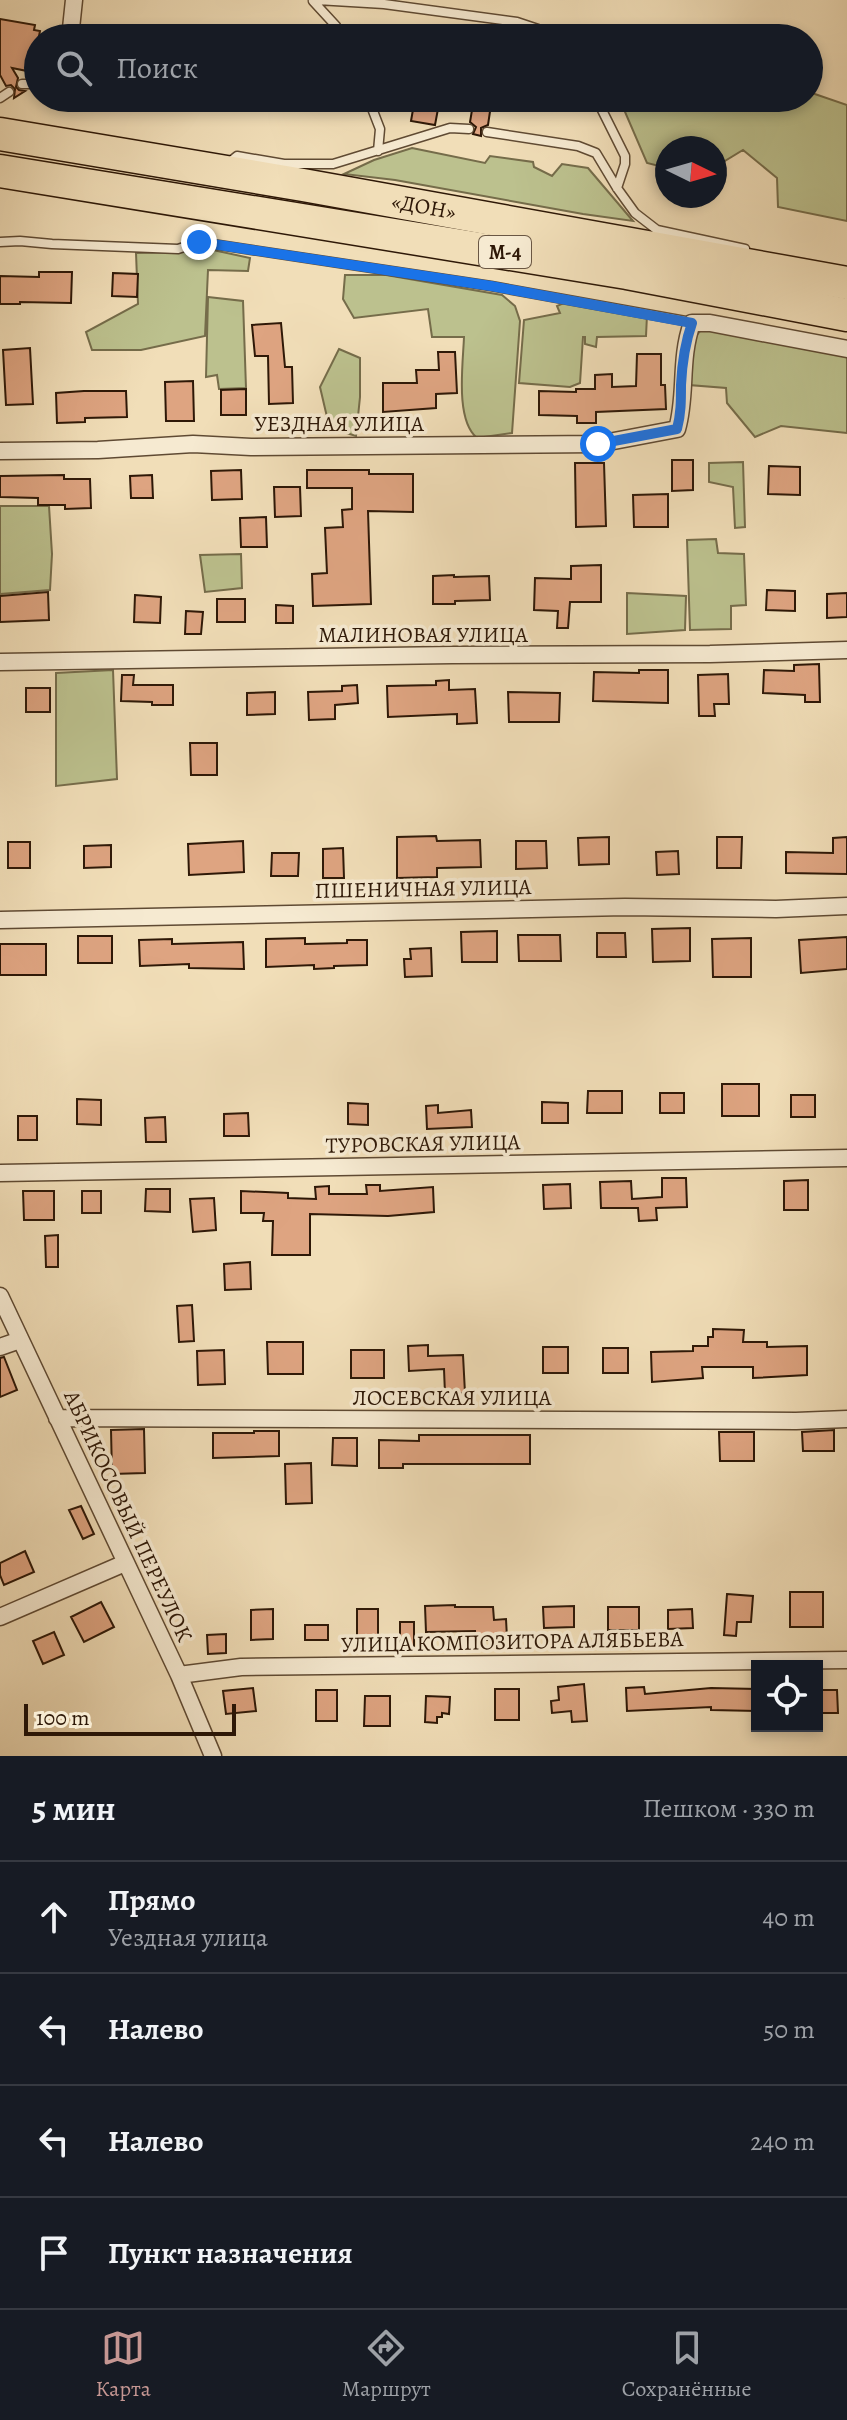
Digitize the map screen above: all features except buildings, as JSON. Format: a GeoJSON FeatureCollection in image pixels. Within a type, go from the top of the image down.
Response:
{"type":"FeatureCollection","features":[{"type":"Feature","properties":{"kind":"highway","name":"«ДОН»"},"geometry":{"type":"LineString","coordinates":[[0,134],[804,271],[847,283]]}},
{"type":"Feature","properties":{"kind":"highway","name":"«ДОН»"},"geometry":{"type":"LineString","coordinates":[[0,171],[627,273],[847,315]]}},
{"type":"Feature","properties":{"kind":"street"},"geometry":{"type":"LineString","coordinates":[[71,24],[74,0]]}},
{"type":"Feature","properties":{"kind":"street"},"geometry":{"type":"LineString","coordinates":[[692,323],[710,323],[847,349]]}},
{"type":"Feature","properties":{"kind":"street","name":"УЕЗДНАЯ УЛИЦА"},"geometry":{"type":"LineString","coordinates":[[0,451],[98,450],[193,444],[251,447],[598,444],[677,429],[681,415],[686,339],[692,323]]}},
{"type":"Feature","properties":{"kind":"street","name":"МАЛИНОВАЯ УЛИЦА"},"geometry":{"type":"LineString","coordinates":[[0,662],[682,655],[847,650]]}},
{"type":"Feature","properties":{"kind":"street","name":"ПШЕНИЧНАЯ УЛИЦА"},"geometry":{"type":"LineString","coordinates":[[0,920],[609,907],[776,909],[847,906]]}},
{"type":"Feature","properties":{"kind":"street","name":"ТУРОВСКАЯ УЛИЦА"},"geometry":{"type":"LineString","coordinates":[[0,1173],[847,1158]]}},
{"type":"Feature","properties":{"kind":"street","name":"АБРИКОСОВЫЙ ПЕРЕУЛОК"},"geometry":{"type":"LineString","coordinates":[[0,1296],[179,1675],[213,1756]]}},
{"type":"Feature","properties":{"kind":"street"},"geometry":{"type":"LineString","coordinates":[[0,1347],[20,1340]]}},
{"type":"Feature","properties":{"kind":"street","name":"ЛОСЕВСКАЯ УЛИЦА"},"geometry":{"type":"LineString","coordinates":[[57,1418],[847,1419]]}},
{"type":"Feature","properties":{"kind":"street"},"geometry":{"type":"LineString","coordinates":[[0,1617],[125,1563]]}},
{"type":"Feature","properties":{"kind":"street","name":"УЛИЦА КОМПОЗИТОРА АЛЯБЬЕВА"},"geometry":{"type":"LineString","coordinates":[[179,1675],[241,1667],[847,1660]]}},
{"type":"Feature","properties":{"kind":"lane"},"geometry":{"type":"LineString","coordinates":[[314,0],[334,24]]}},
{"type":"Feature","properties":{"kind":"lane"},"geometry":{"type":"LineString","coordinates":[[314,0],[384,4],[523,24]]}},
{"type":"Feature","properties":{"kind":"lane"},"geometry":{"type":"LineString","coordinates":[[0,98],[9,92]]}},
{"type":"Feature","properties":{"kind":"lane"},"geometry":{"type":"LineString","coordinates":[[373,112],[380,129],[378,151]]}},
{"type":"Feature","properties":{"kind":"lane"},"geometry":{"type":"LineString","coordinates":[[603,112],[625,156],[617,188]]}},
{"type":"Feature","properties":{"kind":"lane"},"geometry":{"type":"LineString","coordinates":[[217,172],[237,156],[284,164],[333,164],[450,128],[469,129]]}},
{"type":"Feature","properties":{"kind":"lane"},"geometry":{"type":"LineString","coordinates":[[487,132],[578,146],[596,153],[635,213],[657,230],[761,252]]}},
{"type":"Feature","properties":{"kind":"lane"},"geometry":{"type":"LineString","coordinates":[[0,242],[178,249],[199,242],[491,286],[692,323]]}},
{"type":"Feature","properties":{"kind":"green space"},"geometry":{"type":"Polygon","coordinates":[[[823,97],[847,105],[847,221],[778,207],[777,178],[743,150],[727,160],[727,136],[655,136],[655,165],[647,163],[625,112],[823,112],[823,97]]]}},
{"type":"Feature","properties":{"kind":"green space"},"geometry":{"type":"Polygon","coordinates":[[[412,148],[485,163],[490,156],[533,162],[534,167],[552,176],[562,164],[588,168],[633,221],[344,174],[412,148]]]}},
{"type":"Feature","properties":{"kind":"green space"},"geometry":{"type":"Polygon","coordinates":[[[199,247],[250,258],[248,271],[208,270],[205,336],[141,350],[92,350],[86,332],[138,304],[136,253],[184,252],[199,247]]]}},
{"type":"Feature","properties":{"kind":"green space"},"geometry":{"type":"Polygon","coordinates":[[[345,275],[386,275],[502,295],[515,306],[520,321],[512,433],[477,438],[470,430],[462,391],[464,337],[432,337],[428,309],[354,318],[343,299],[345,275]]]}},
{"type":"Feature","properties":{"kind":"green space"},"geometry":{"type":"Polygon","coordinates":[[[208,297],[243,301],[246,388],[219,389],[217,375],[206,377],[208,297]]]}},
{"type":"Feature","properties":{"kind":"green space"},"geometry":{"type":"Polygon","coordinates":[[[566,302],[647,315],[646,336],[597,337],[596,347],[585,344],[583,337],[580,383],[570,387],[519,383],[524,320],[560,313],[557,306],[566,302]]]}},
{"type":"Feature","properties":{"kind":"green space"},"geometry":{"type":"Polygon","coordinates":[[[701,330],[722,331],[847,355],[847,433],[781,426],[755,437],[727,403],[726,388],[689,385],[693,340],[701,330]]]}},
{"type":"Feature","properties":{"kind":"green space"},"geometry":{"type":"Polygon","coordinates":[[[339,349],[360,358],[356,436],[343,432],[327,417],[320,387],[339,349]]]}},
{"type":"Feature","properties":{"kind":"green space"},"geometry":{"type":"Polygon","coordinates":[[[743,462],[745,527],[735,528],[733,487],[709,482],[709,463],[743,462]]]}},
{"type":"Feature","properties":{"kind":"green space"},"geometry":{"type":"Polygon","coordinates":[[[0,506],[49,506],[52,554],[50,590],[0,594],[0,506]]]}},
{"type":"Feature","properties":{"kind":"green space"},"geometry":{"type":"Polygon","coordinates":[[[716,539],[718,553],[744,554],[746,605],[731,606],[731,629],[690,630],[687,540],[716,539]]]}},
{"type":"Feature","properties":{"kind":"green space"},"geometry":{"type":"Polygon","coordinates":[[[241,554],[242,588],[205,592],[200,555],[241,554]]]}},
{"type":"Feature","properties":{"kind":"green space"},"geometry":{"type":"Polygon","coordinates":[[[627,593],[686,596],[685,630],[627,634],[627,593]]]}},
{"type":"Feature","properties":{"kind":"green space"},"geometry":{"type":"Polygon","coordinates":[[[113,670],[117,779],[56,786],[56,673],[113,670]]]}},
{"type":"Feature","properties":{"kind":"route"},"geometry":{"type":"LineString","coordinates":[[199,242],[491,286],[692,323],[686,339],[681,415],[677,429],[598,444]]}}]}
